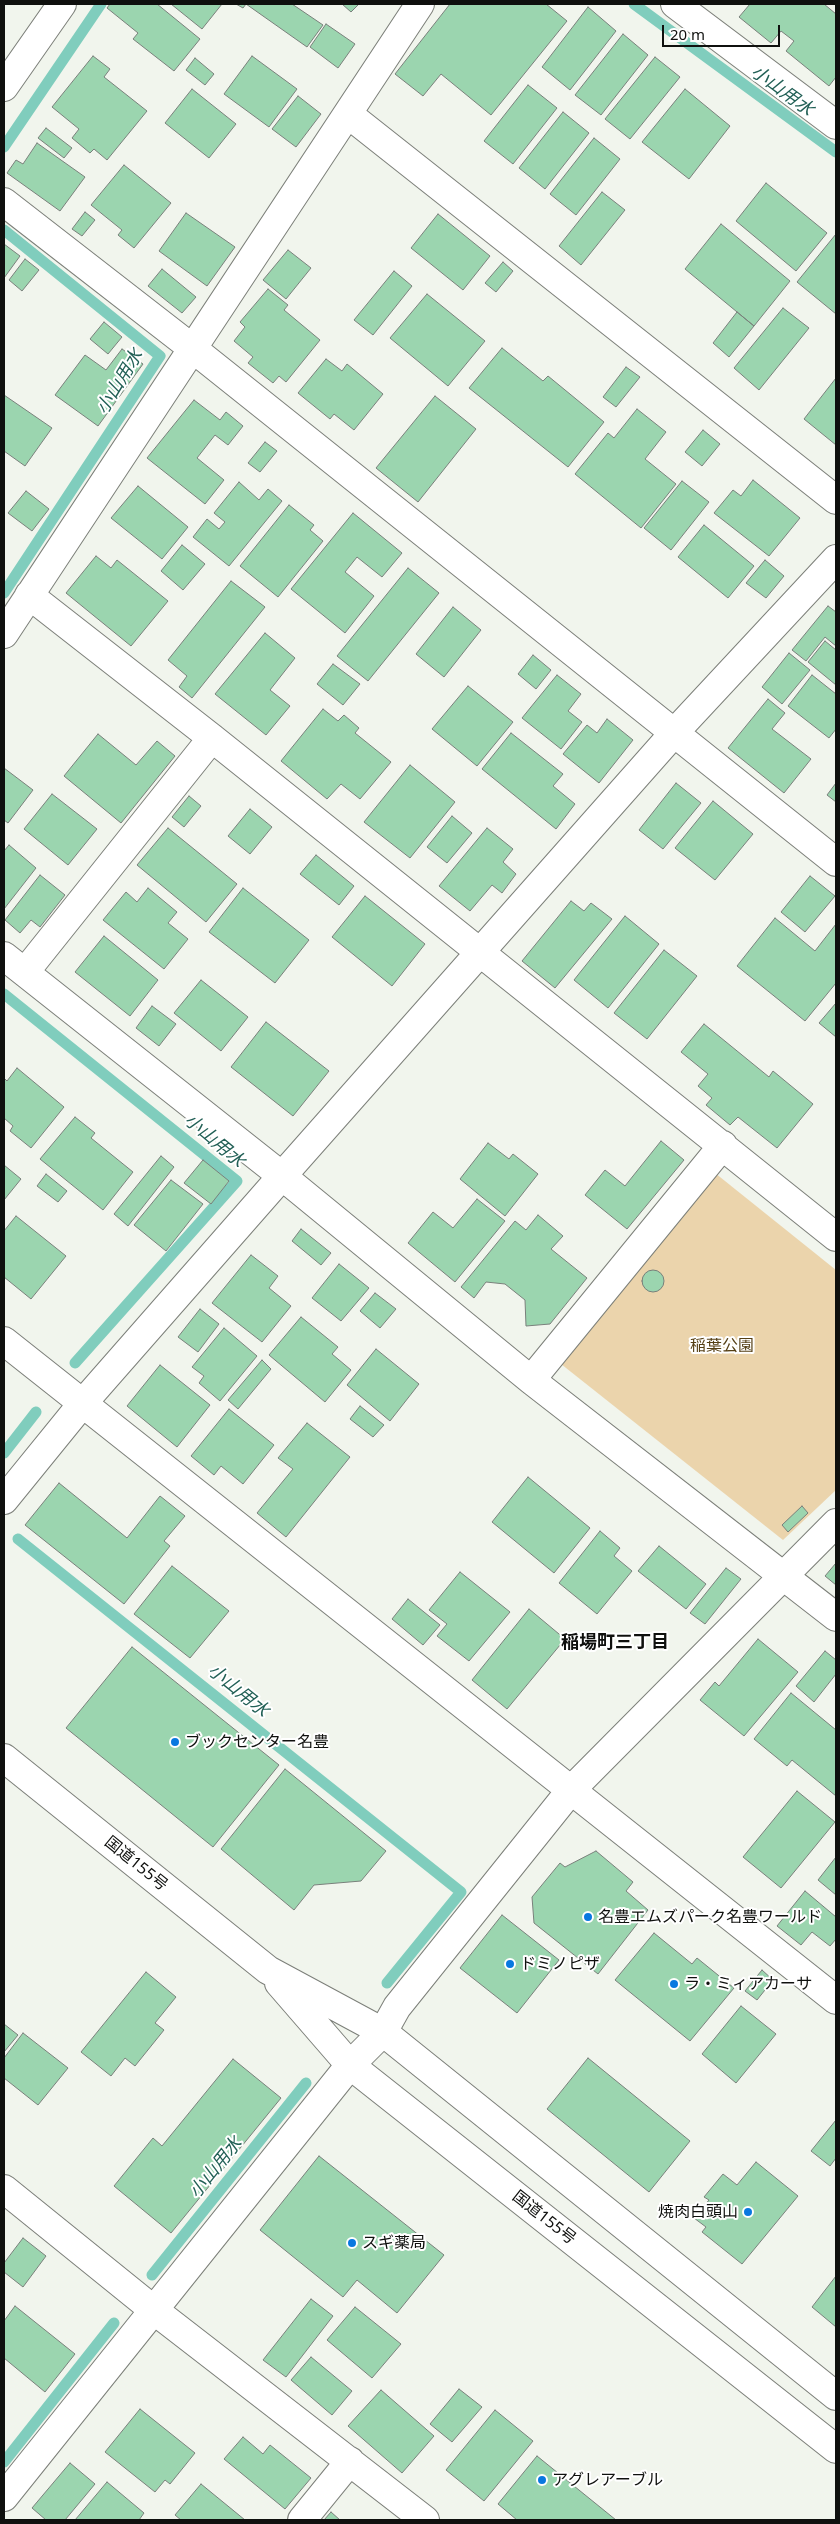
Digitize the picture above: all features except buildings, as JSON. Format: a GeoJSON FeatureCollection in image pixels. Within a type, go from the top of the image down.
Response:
{"type":"FeatureCollection","features":[{"type":"Feature","properties":{"kind":"main road"},"geometry":{"type":"LineString","coordinates":[[4,87],[62,4]]}},
{"type":"Feature","properties":{"kind":"main road"},"geometry":{"type":"LineString","coordinates":[[4,634],[420,4]]}},
{"type":"Feature","properties":{"kind":"main road"},"geometry":{"type":"LineString","coordinates":[[675,4],[836,125]]}},
{"type":"Feature","properties":{"kind":"main road"},"geometry":{"type":"LineString","coordinates":[[348,114],[836,500]]}},
{"type":"Feature","properties":{"kind":"main road"},"geometry":{"type":"LineString","coordinates":[[4,202],[192,348],[836,862]]}},
{"type":"Feature","properties":{"kind":"main road"},"geometry":{"type":"LineString","coordinates":[[4,1500],[82,1404],[282,1176],[674,733],[836,559]]}},
{"type":"Feature","properties":{"kind":"main road"},"geometry":{"type":"LineString","coordinates":[[29,595],[212,738],[836,1237]]}},
{"type":"Feature","properties":{"kind":"main road"},"geometry":{"type":"LineString","coordinates":[[25,972],[212,738]]}},
{"type":"Feature","properties":{"kind":"main road"},"geometry":{"type":"LineString","coordinates":[[4,956],[282,1176],[531,1380],[836,1617]]}},
{"type":"Feature","properties":{"kind":"main road"},"geometry":{"type":"LineString","coordinates":[[531,1380],[723,1145]]}},
{"type":"Feature","properties":{"kind":"main road"},"geometry":{"type":"LineString","coordinates":[[4,1341],[836,2000]]}},
{"type":"Feature","properties":{"kind":"main road"},"geometry":{"type":"LineString","coordinates":[[4,2497],[155,2311],[350,2065],[383,2032],[397,2007],[571,1790],[836,1523]]}},
{"type":"Feature","properties":{"kind":"main road","name":"国道155号"},"geometry":{"type":"LineString","coordinates":[[4,1758],[268,1970],[383,2032],[836,2396]]}},
{"type":"Feature","properties":{"kind":"main road","name":"国道155号"},"geometry":{"type":"LineString","coordinates":[[268,1970],[350,2065],[836,2449]]}},
{"type":"Feature","properties":{"kind":"main road"},"geometry":{"type":"LineString","coordinates":[[4,2189],[155,2311],[425,2520]]}},
{"type":"Feature","properties":{"kind":"main road"},"geometry":{"type":"LineString","coordinates":[[302,2520],[350,2462]]}},
{"type":"Feature","properties":{"kind":"green space","name":"稲葉公園"},"geometry":{"type":"Polygon","coordinates":[[[715,1173],[836,1270],[836,1490],[783,1540],[561,1364],[715,1173]]]}},
{"type":"Feature","properties":{"kind":"waterway","name":"小山用水"},"geometry":{"type":"LineString","coordinates":[[4,147],[101,4]]}},
{"type":"Feature","properties":{"kind":"waterway","name":"小山用水"},"geometry":{"type":"LineString","coordinates":[[634,4],[836,152]]}},
{"type":"Feature","properties":{"kind":"waterway","name":"小山用水"},"geometry":{"type":"LineString","coordinates":[[4,230],[160,356],[4,593]]}},
{"type":"Feature","properties":{"kind":"waterway","name":"小山用水"},"geometry":{"type":"LineString","coordinates":[[4,994],[237,1181],[75,1363]]}},
{"type":"Feature","properties":{"kind":"waterway","name":"小山用水"},"geometry":{"type":"LineString","coordinates":[[4,1453],[36,1412]]}},
{"type":"Feature","properties":{"kind":"waterway","name":"小山用水"},"geometry":{"type":"LineString","coordinates":[[18,1539],[461,1892],[387,1983]]}},
{"type":"Feature","properties":{"kind":"waterway","name":"小山用水"},"geometry":{"type":"LineString","coordinates":[[152,2275],[306,2083]]}},
{"type":"Feature","properties":{"kind":"waterway","name":"小山用水"},"geometry":{"type":"LineString","coordinates":[[4,2462],[114,2323]]}},
{"type":"Feature","properties":{"kind":"place","name":"ブックセンター名豊"},"geometry":{"type":"Point","coordinates":[175,1742]}},
{"type":"Feature","properties":{"kind":"place","name":"名豊エムズパーク名豊ワールド"},"geometry":{"type":"Point","coordinates":[588,1917]}},
{"type":"Feature","properties":{"kind":"place","name":"ドミノピザ"},"geometry":{"type":"Point","coordinates":[510,1964]}},
{"type":"Feature","properties":{"kind":"place","name":"ラ・ミィアカーサ"},"geometry":{"type":"Point","coordinates":[674,1984]}},
{"type":"Feature","properties":{"kind":"place","name":"焼肉白頭山"},"geometry":{"type":"Point","coordinates":[748,2212]}},
{"type":"Feature","properties":{"kind":"place","name":"スギ薬局"},"geometry":{"type":"Point","coordinates":[352,2243]}},
{"type":"Feature","properties":{"kind":"place","name":"アグレアーブル"},"geometry":{"type":"Point","coordinates":[542,2480]}},
{"type":"Feature","properties":{"kind":"district","name":"稲場町三丁目"},"geometry":{"type":"Point","coordinates":[615,1643]}}]}
